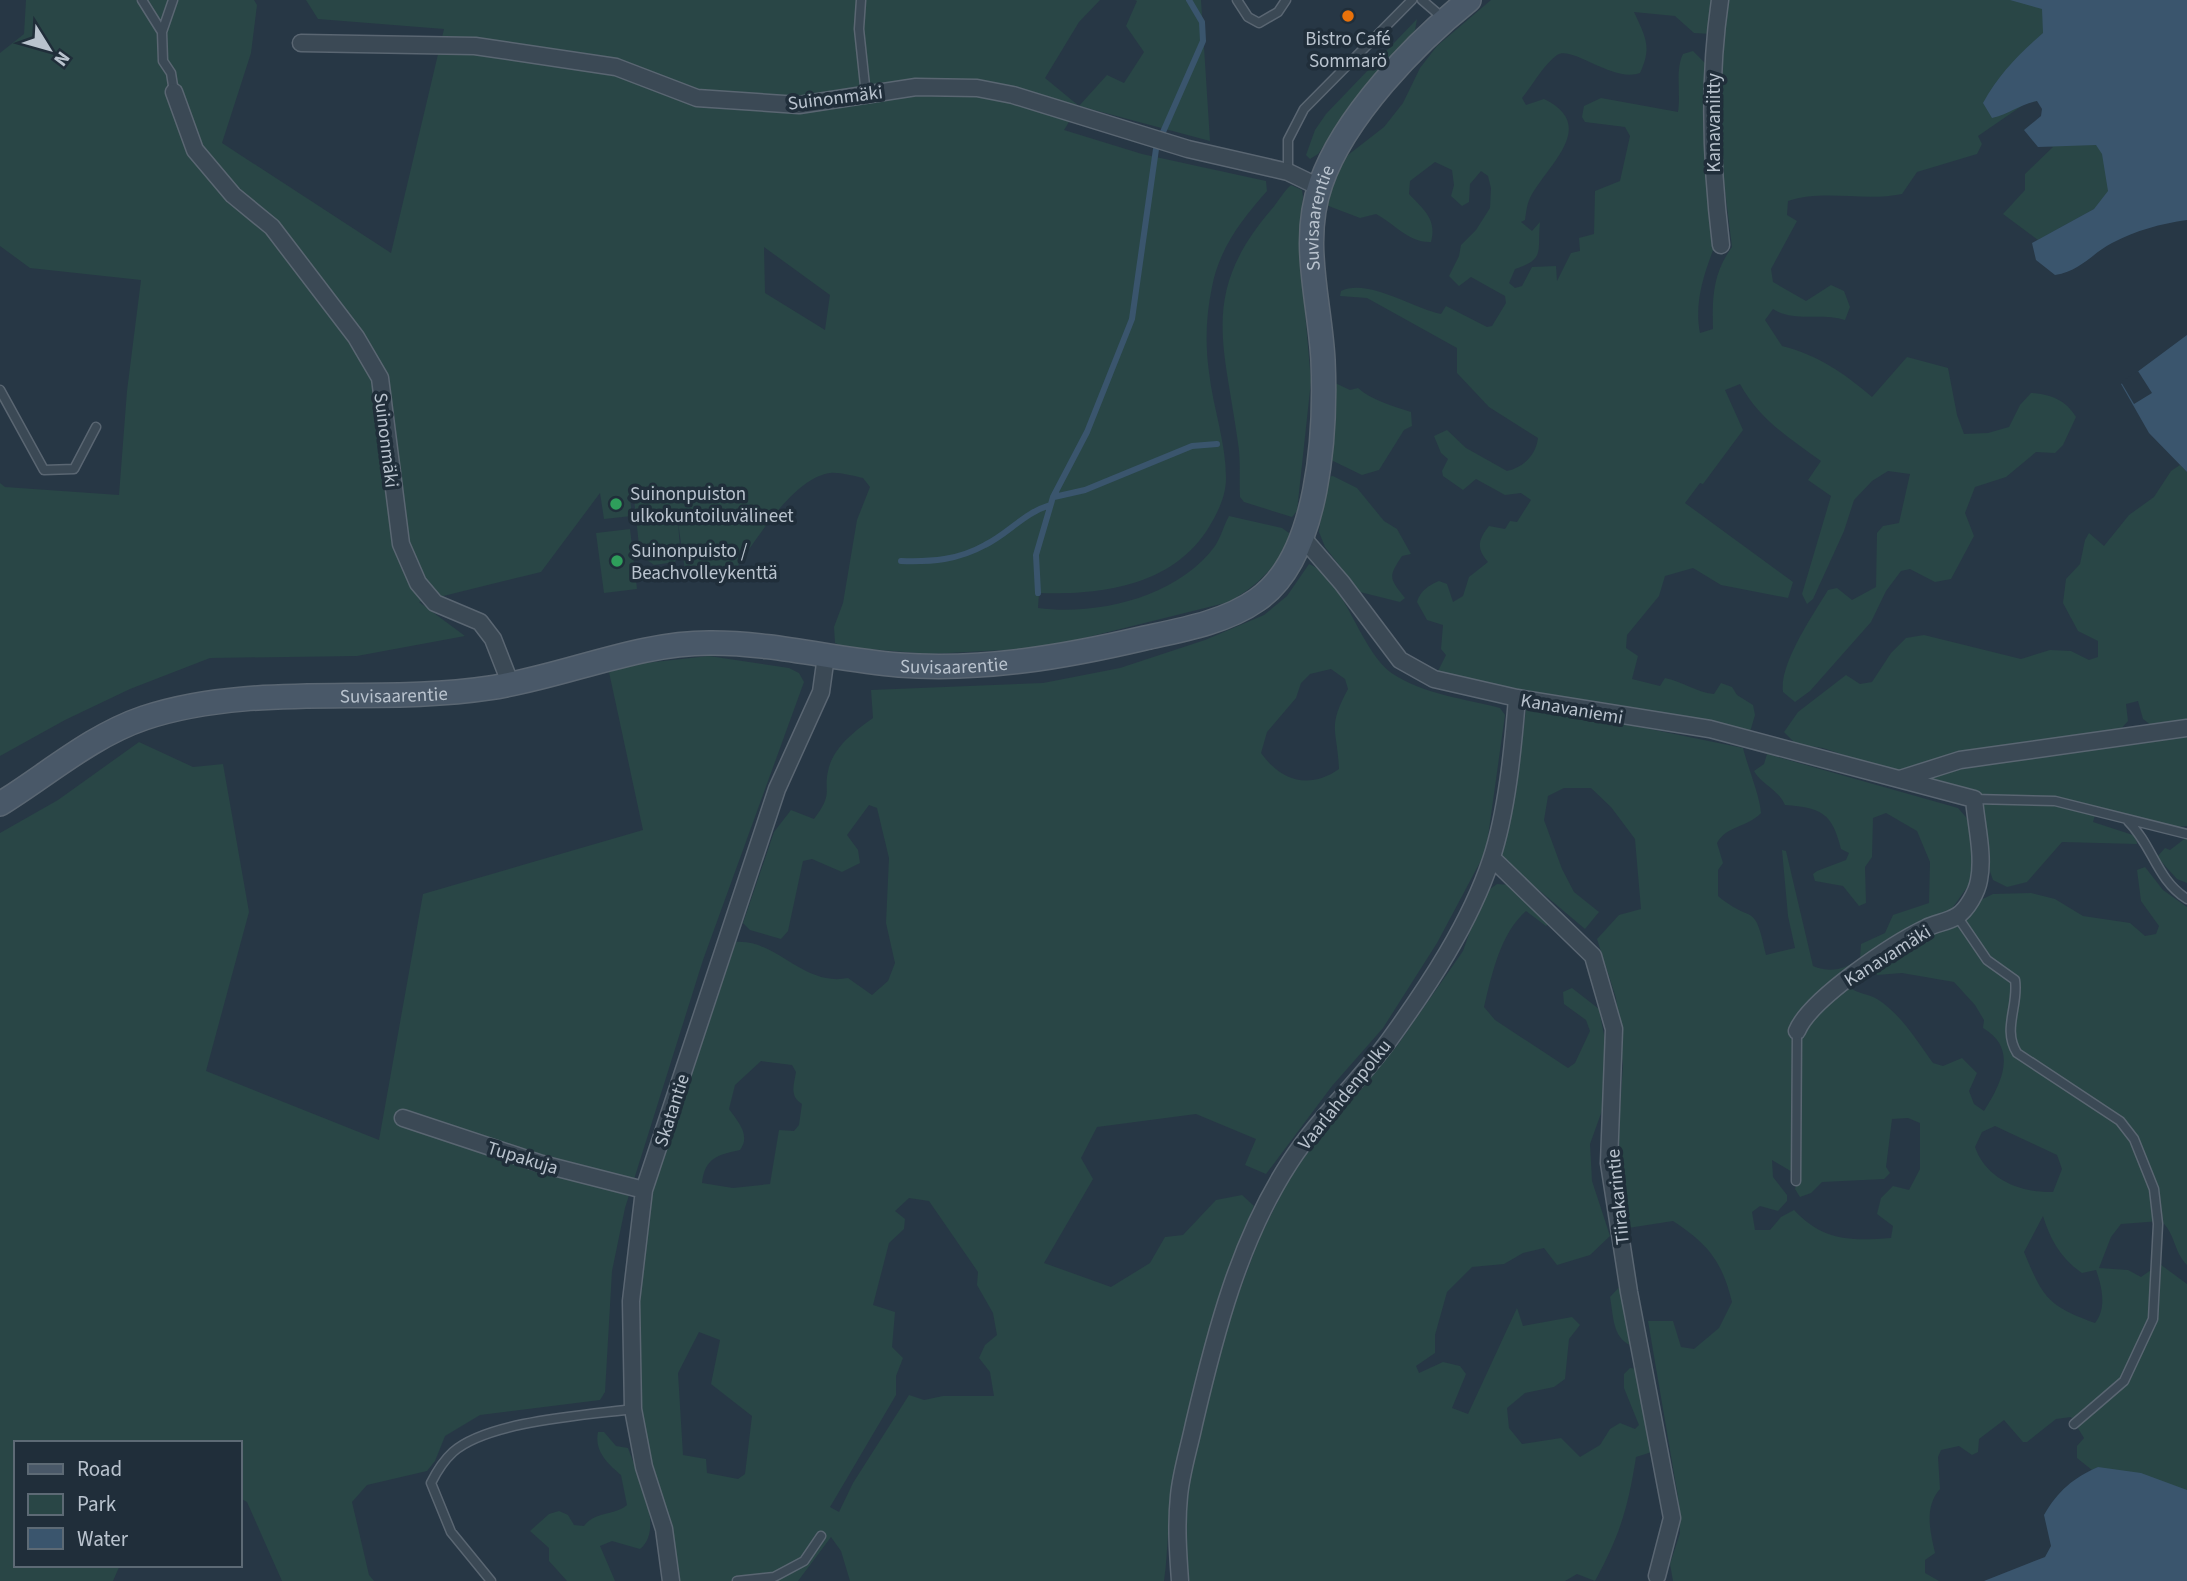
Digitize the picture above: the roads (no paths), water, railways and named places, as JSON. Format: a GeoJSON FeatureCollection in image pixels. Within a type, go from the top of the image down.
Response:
{"type":"FeatureCollection","features":[{"type":"Feature","properties":{"kind":"street","name":"Suvisaarentie"},"geometry":{"type":"LineString","coordinates":[[0,804],[88,746],[149,716],[249,700],[419,695],[511,685],[677,645],[739,644],[898,665],[995,664],[1046,659],[1155,636],[1241,610],[1261,598],[1282,577],[1303,538],[1310,513],[1322,413],[1322,357],[1311,258],[1313,216],[1319,187],[1338,146],[1364,110],[1445,20],[1469,0]]}},
{"type":"Feature","properties":{"kind":"street","name":"Kanavaniitty"},"geometry":{"type":"LineString","coordinates":[[1720,0],[1714,46],[1711,165],[1721,245]]}},
{"type":"Feature","properties":{"kind":"street","name":"Suinonmäki"},"geometry":{"type":"LineString","coordinates":[[301,43],[475,46],[616,67],[698,98],[799,105],[915,87],[977,88],[1013,95],[1188,149],[1288,172],[1319,187]]}},
{"type":"Feature","properties":{"kind":"street","name":"Suinonmäki"},"geometry":{"type":"LineString","coordinates":[[174,92],[195,150],[233,195],[272,227],[356,337],[374,368],[380,379],[401,544],[418,583],[435,603],[480,622],[493,639],[511,685]]}},
{"type":"Feature","properties":{"kind":"street","name":"Kanavaniemi"},"geometry":{"type":"LineString","coordinates":[[1303,538],[1342,583],[1382,639],[1414,670],[1434,679],[1517,698],[1710,729],[1974,799]]}},
{"type":"Feature","properties":{"kind":"street","name":"Skatantie"},"geometry":{"type":"LineString","coordinates":[[671,1581],[664,1529],[644,1467],[633,1409],[631,1301],[644,1190],[777,789],[821,692],[826,656]]}},
{"type":"Feature","properties":{"kind":"street","name":"Vaarlahdenpolku"},"geometry":{"type":"LineString","coordinates":[[1180,1581],[1179,1494],[1218,1330],[1261,1215],[1288,1165],[1314,1126],[1388,1041],[1454,937],[1492,858],[1513,752],[1517,698]]}},
{"type":"Feature","properties":{"kind":"street"},"geometry":{"type":"LineString","coordinates":[[1900,779],[1960,760],[2187,728]]}},
{"type":"Feature","properties":{"kind":"street"},"geometry":{"type":"LineString","coordinates":[[1957,916],[1971,900],[1979,880],[1974,799]]}},
{"type":"Feature","properties":{"kind":"street","name":"Tiirakarintie"},"geometry":{"type":"LineString","coordinates":[[1492,858],[1593,956],[1614,1029],[1609,1163],[1629,1292],[1672,1518],[1657,1576]]}},
{"type":"Feature","properties":{"kind":"street","name":"Kanavamäki"},"geometry":{"type":"LineString","coordinates":[[1797,1031],[1805,1016],[1821,999],[1847,979],[1928,927],[1957,916]]}},
{"type":"Feature","properties":{"kind":"street","name":"Tupakuja"},"geometry":{"type":"LineString","coordinates":[[403,1118],[542,1164],[644,1190]]}},
{"type":"Feature","properties":{"kind":"lane"},"geometry":{"type":"LineString","coordinates":[[142,0],[162,33]]}},
{"type":"Feature","properties":{"kind":"lane"},"geometry":{"type":"LineString","coordinates":[[173,0],[162,33],[163,61],[171,73],[174,92]]}},
{"type":"Feature","properties":{"kind":"lane"},"geometry":{"type":"LineString","coordinates":[[861,0],[859,29],[866,94]]}},
{"type":"Feature","properties":{"kind":"lane"},"geometry":{"type":"LineString","coordinates":[[1237,0],[1239,8],[1259,23],[1278,12],[1286,0]]}},
{"type":"Feature","properties":{"kind":"lane"},"geometry":{"type":"LineString","coordinates":[[1288,172],[1288,140],[1304,109],[1412,0]]}},
{"type":"Feature","properties":{"kind":"lane"},"geometry":{"type":"LineString","coordinates":[[1422,0],[1445,20]]}},
{"type":"Feature","properties":{"kind":"lane"},"geometry":{"type":"LineString","coordinates":[[0,390],[44,470],[74,469],[96,427]]}},
{"type":"Feature","properties":{"kind":"lane"},"geometry":{"type":"LineString","coordinates":[[1974,799],[2054,801],[2187,834]]}},
{"type":"Feature","properties":{"kind":"lane"},"geometry":{"type":"LineString","coordinates":[[2126,819],[2142,835],[2166,883],[2187,899]]}},
{"type":"Feature","properties":{"kind":"lane"},"geometry":{"type":"LineString","coordinates":[[1957,916],[1987,960],[2015,980],[2017,994],[2009,1028],[2011,1042],[2017,1053],[2120,1121],[2134,1139],[2154,1189],[2158,1224],[2153,1319],[2124,1381],[2074,1424]]}},
{"type":"Feature","properties":{"kind":"lane"},"geometry":{"type":"LineString","coordinates":[[1796,1181],[1797,1031]]}},
{"type":"Feature","properties":{"kind":"lane"},"geometry":{"type":"LineString","coordinates":[[491,1581],[451,1532],[431,1483],[440,1465],[455,1450],[474,1438],[516,1427],[633,1409]]}},
{"type":"Feature","properties":{"kind":"lane"},"geometry":{"type":"LineString","coordinates":[[737,1581],[774,1577],[804,1561],[821,1536]]}},
{"type":"Feature","properties":{"kind":"water"},"geometry":{"type":"Polygon","coordinates":[[[2010,0],[2187,0],[2187,220],[2130,234],[2064,273],[2055,275],[2036,260],[2032,243],[2094,209],[2108,191],[2102,154],[2096,145],[2038,147],[2024,130],[2041,116],[2042,109],[2037,101],[1992,118],[1983,103],[2010,65],[2043,33],[2042,9],[2010,0]]]}},
{"type":"Feature","properties":{"kind":"water"},"geometry":{"type":"Polygon","coordinates":[[[2187,335],[2187,472],[2149,433],[2121,384],[2187,335]]]}},
{"type":"Feature","properties":{"kind":"water"},"geometry":{"type":"Polygon","coordinates":[[[2098,1467],[2141,1473],[2187,1490],[2187,1581],[1984,1581],[2045,1557],[2051,1546],[2044,1515],[2067,1486],[2098,1467]]]}},
{"type":"Feature","properties":{"kind":"waterway"},"geometry":{"type":"LineString","coordinates":[[1163,132],[1203,41],[1202,22],[1189,0]]}},
{"type":"Feature","properties":{"kind":"waterway"},"geometry":{"type":"LineString","coordinates":[[1038,593],[1036,555],[1053,497],[1087,432],[1132,319],[1156,149]]}},
{"type":"Feature","properties":{"kind":"waterway"},"geometry":{"type":"LineString","coordinates":[[1054,497],[1085,490],[1192,446],[1217,444]]}},
{"type":"Feature","properties":{"kind":"waterway"},"geometry":{"type":"LineString","coordinates":[[901,561],[934,560],[965,554],[994,540],[1032,513],[1050,505]]}},
{"type":"Feature","properties":{"kind":"place","name":"Bistro Café Sommarö"},"geometry":{"type":"Point","coordinates":[1348,16]}},
{"type":"Feature","properties":{"kind":"place","name":"Suinonpuiston ulkokuntoiluvälineet"},"geometry":{"type":"Point","coordinates":[616,504]}},
{"type":"Feature","properties":{"kind":"place","name":"Suinonpuisto / Beachvolleykenttä"},"geometry":{"type":"Point","coordinates":[617,561]}}]}
